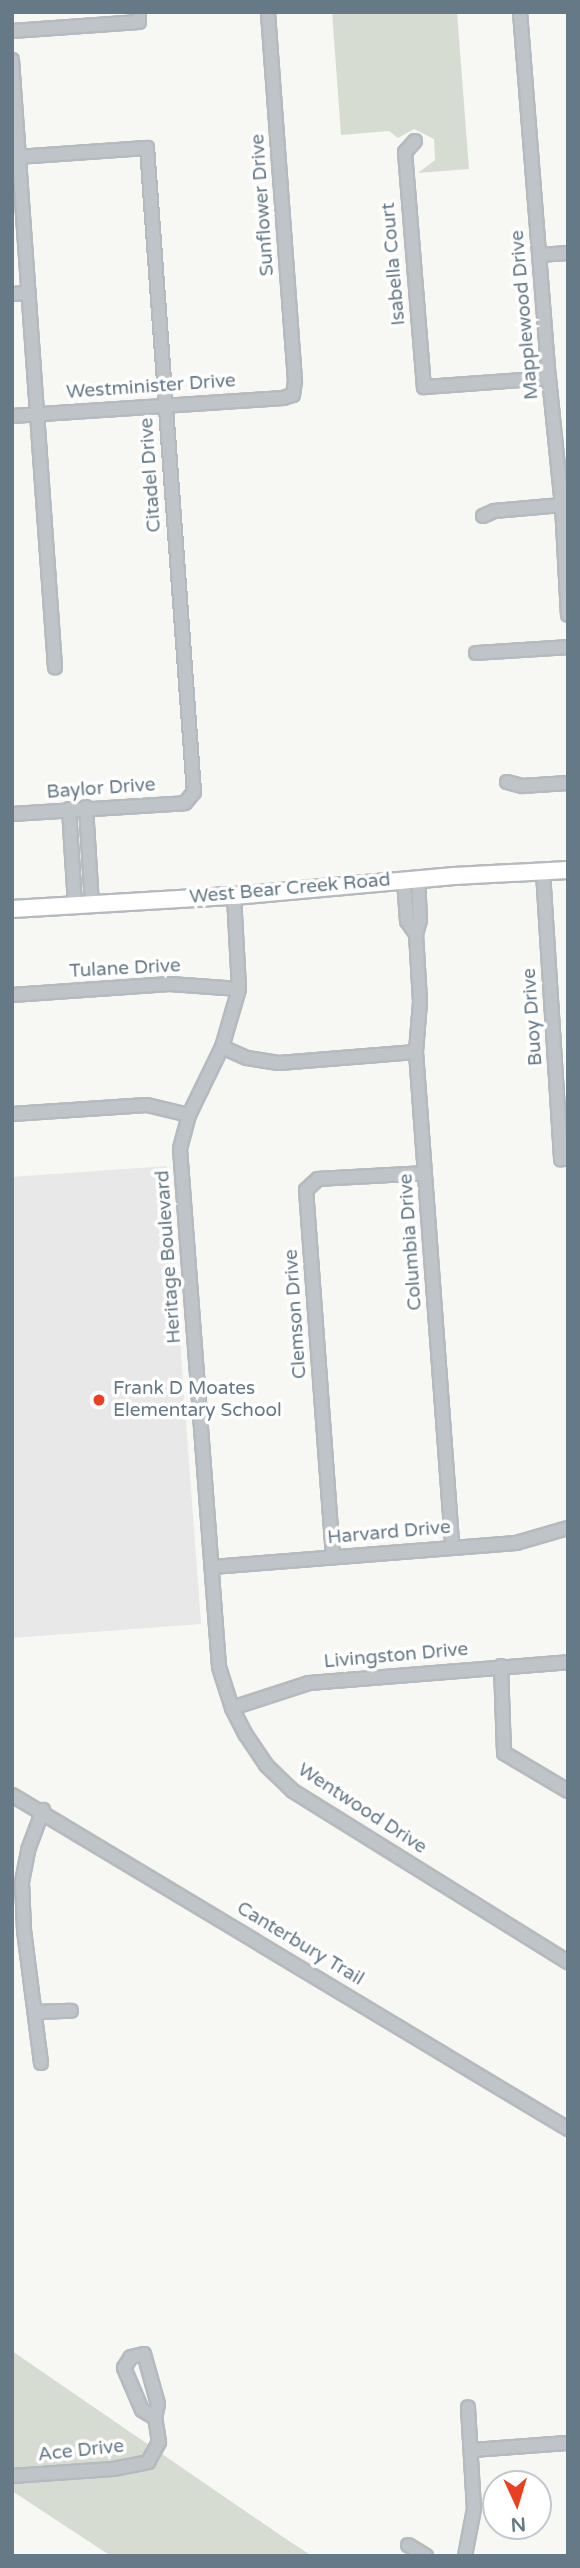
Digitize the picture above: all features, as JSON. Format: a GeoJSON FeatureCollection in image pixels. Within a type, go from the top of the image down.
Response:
{"type":"FeatureCollection","features":[{"type":"Feature","properties":{"kind":"main road","name":"West Bear Creek Road"},"geometry":{"type":"LineString","coordinates":[[12,909],[568,870]]}},
{"type":"Feature","properties":{"kind":"street","name":"Sunflower Drive"},"geometry":{"type":"LineString","coordinates":[[268,12],[295,381],[293,395]]}},
{"type":"Feature","properties":{"kind":"street","name":"Mapplewood Drive"},"geometry":{"type":"LineString","coordinates":[[520,12],[549,379],[562,505],[568,615]]}},
{"type":"Feature","properties":{"kind":"street"},"geometry":{"type":"LineString","coordinates":[[12,31],[139,17]]}},
{"type":"Feature","properties":{"kind":"street"},"geometry":{"type":"LineString","coordinates":[[12,60],[55,667]]}},
{"type":"Feature","properties":{"kind":"street","name":"Isabella Court"},"geometry":{"type":"LineString","coordinates":[[415,141],[405,152],[424,387],[549,379]]}},
{"type":"Feature","properties":{"kind":"street","name":"Citadel Drive"},"geometry":{"type":"LineString","coordinates":[[19,157],[147,148],[194,792],[191,799]]}},
{"type":"Feature","properties":{"kind":"street"},"geometry":{"type":"LineString","coordinates":[[539,255],[568,253]]}},
{"type":"Feature","properties":{"kind":"street"},"geometry":{"type":"LineString","coordinates":[[12,294],[29,293]]}},
{"type":"Feature","properties":{"kind":"street","name":"Westminister Drive"},"geometry":{"type":"LineString","coordinates":[[12,416],[283,398],[293,395]]}},
{"type":"Feature","properties":{"kind":"street"},"geometry":{"type":"LineString","coordinates":[[482,516],[494,511],[562,505]]}},
{"type":"Feature","properties":{"kind":"street"},"geometry":{"type":"LineString","coordinates":[[476,653],[568,647]]}},
{"type":"Feature","properties":{"kind":"street"},"geometry":{"type":"LineString","coordinates":[[507,782],[522,786],[568,783]]}},
{"type":"Feature","properties":{"kind":"street","name":"Baylor Drive"},"geometry":{"type":"LineString","coordinates":[[12,814],[86,807],[185,803],[191,799]]}},
{"type":"Feature","properties":{"kind":"street"},"geometry":{"type":"LineString","coordinates":[[83,904],[86,807]]}},
{"type":"Feature","properties":{"kind":"street"},"geometry":{"type":"LineString","coordinates":[[69,809],[83,904]]}},
{"type":"Feature","properties":{"kind":"street","name":"Buoy Drive"},"geometry":{"type":"LineString","coordinates":[[543,872],[564,1159]]}},
{"type":"Feature","properties":{"kind":"street","name":"Columbia Drive"},"geometry":{"type":"LineString","coordinates":[[411,879],[407,921],[415,934],[420,1002],[416,1052],[452,1547]]}},
{"type":"Feature","properties":{"kind":"street","name":"Heritage Boulevard"},"geometry":{"type":"LineString","coordinates":[[216,1626],[180,1149],[189,1115],[222,1047],[239,989],[234,895]]}},
{"type":"Feature","properties":{"kind":"street","name":"Tulane Drive"},"geometry":{"type":"LineString","coordinates":[[12,995],[170,984],[239,989]]}},
{"type":"Feature","properties":{"kind":"street"},"geometry":{"type":"LineString","coordinates":[[222,1047],[247,1058],[279,1063],[416,1052]]}},
{"type":"Feature","properties":{"kind":"street"},"geometry":{"type":"LineString","coordinates":[[12,1114],[147,1105],[189,1115]]}},
{"type":"Feature","properties":{"kind":"street","name":"Clemson Drive"},"geometry":{"type":"LineString","coordinates":[[333,1557],[306,1190],[318,1179],[425,1173]]}},
{"type":"Feature","properties":{"kind":"street","name":"Harvard Drive"},"geometry":{"type":"LineString","coordinates":[[212,1567],[516,1543],[568,1528]]}},
{"type":"Feature","properties":{"kind":"street","name":"Wentwood Drive"},"geometry":{"type":"LineString","coordinates":[[216,1626],[219,1667],[232,1708],[266,1765],[293,1791],[568,1962]]}},
{"type":"Feature","properties":{"kind":"street","name":"Livingston Drive"},"geometry":{"type":"LineString","coordinates":[[232,1708],[309,1683],[568,1662]]}},
{"type":"Feature","properties":{"kind":"street"},"geometry":{"type":"LineString","coordinates":[[501,1666],[504,1753],[568,1791]]}},
{"type":"Feature","properties":{"kind":"street","name":"Canterbury Trail"},"geometry":{"type":"LineString","coordinates":[[12,1795],[43,1810],[568,2129]]}},
{"type":"Feature","properties":{"kind":"street"},"geometry":{"type":"LineString","coordinates":[[41,2063],[22,1882],[28,1850],[43,1810]]}},
{"type":"Feature","properties":{"kind":"street"},"geometry":{"type":"LineString","coordinates":[[35,2012],[71,2011]]}},
{"type":"Feature","properties":{"kind":"street","name":"Ace Drive"},"geometry":{"type":"LineString","coordinates":[[12,2476],[113,2469],[148,2462],[159,2442],[155,2418],[158,2404],[144,2354],[131,2357],[124,2368],[133,2394],[142,2410],[155,2418]]}},
{"type":"Feature","properties":{"kind":"street"},"geometry":{"type":"LineString","coordinates":[[465,2556],[474,2509],[468,2407]]}},
{"type":"Feature","properties":{"kind":"street"},"geometry":{"type":"LineString","coordinates":[[472,2450],[568,2443]]}},
{"type":"Feature","properties":{"kind":"street"},"geometry":{"type":"LineString","coordinates":[[408,2545],[426,2556]]}},
{"type":"Feature","properties":{"kind":"shaded area"},"geometry":{"type":"Polygon","coordinates":[[[332,12],[457,12],[469,169],[418,173],[435,160],[434,139],[414,129],[398,138],[389,131],[341,135],[332,12]]]}},
{"type":"Feature","properties":{"kind":"shaded area","name":"Frank D Moates Elementary School"},"geometry":{"type":"Polygon","coordinates":[[[167,1166],[201,1624],[12,1638],[12,1177],[167,1166]]]}},
{"type":"Feature","properties":{"kind":"shaded area"},"geometry":{"type":"Polygon","coordinates":[[[12,2351],[312,2556],[111,2556],[12,2491],[12,2351]]]}},
{"type":"Feature","properties":{"kind":"place","name":"Frank D Moates Elementary School"},"geometry":{"type":"Point","coordinates":[99,1400]}}]}
